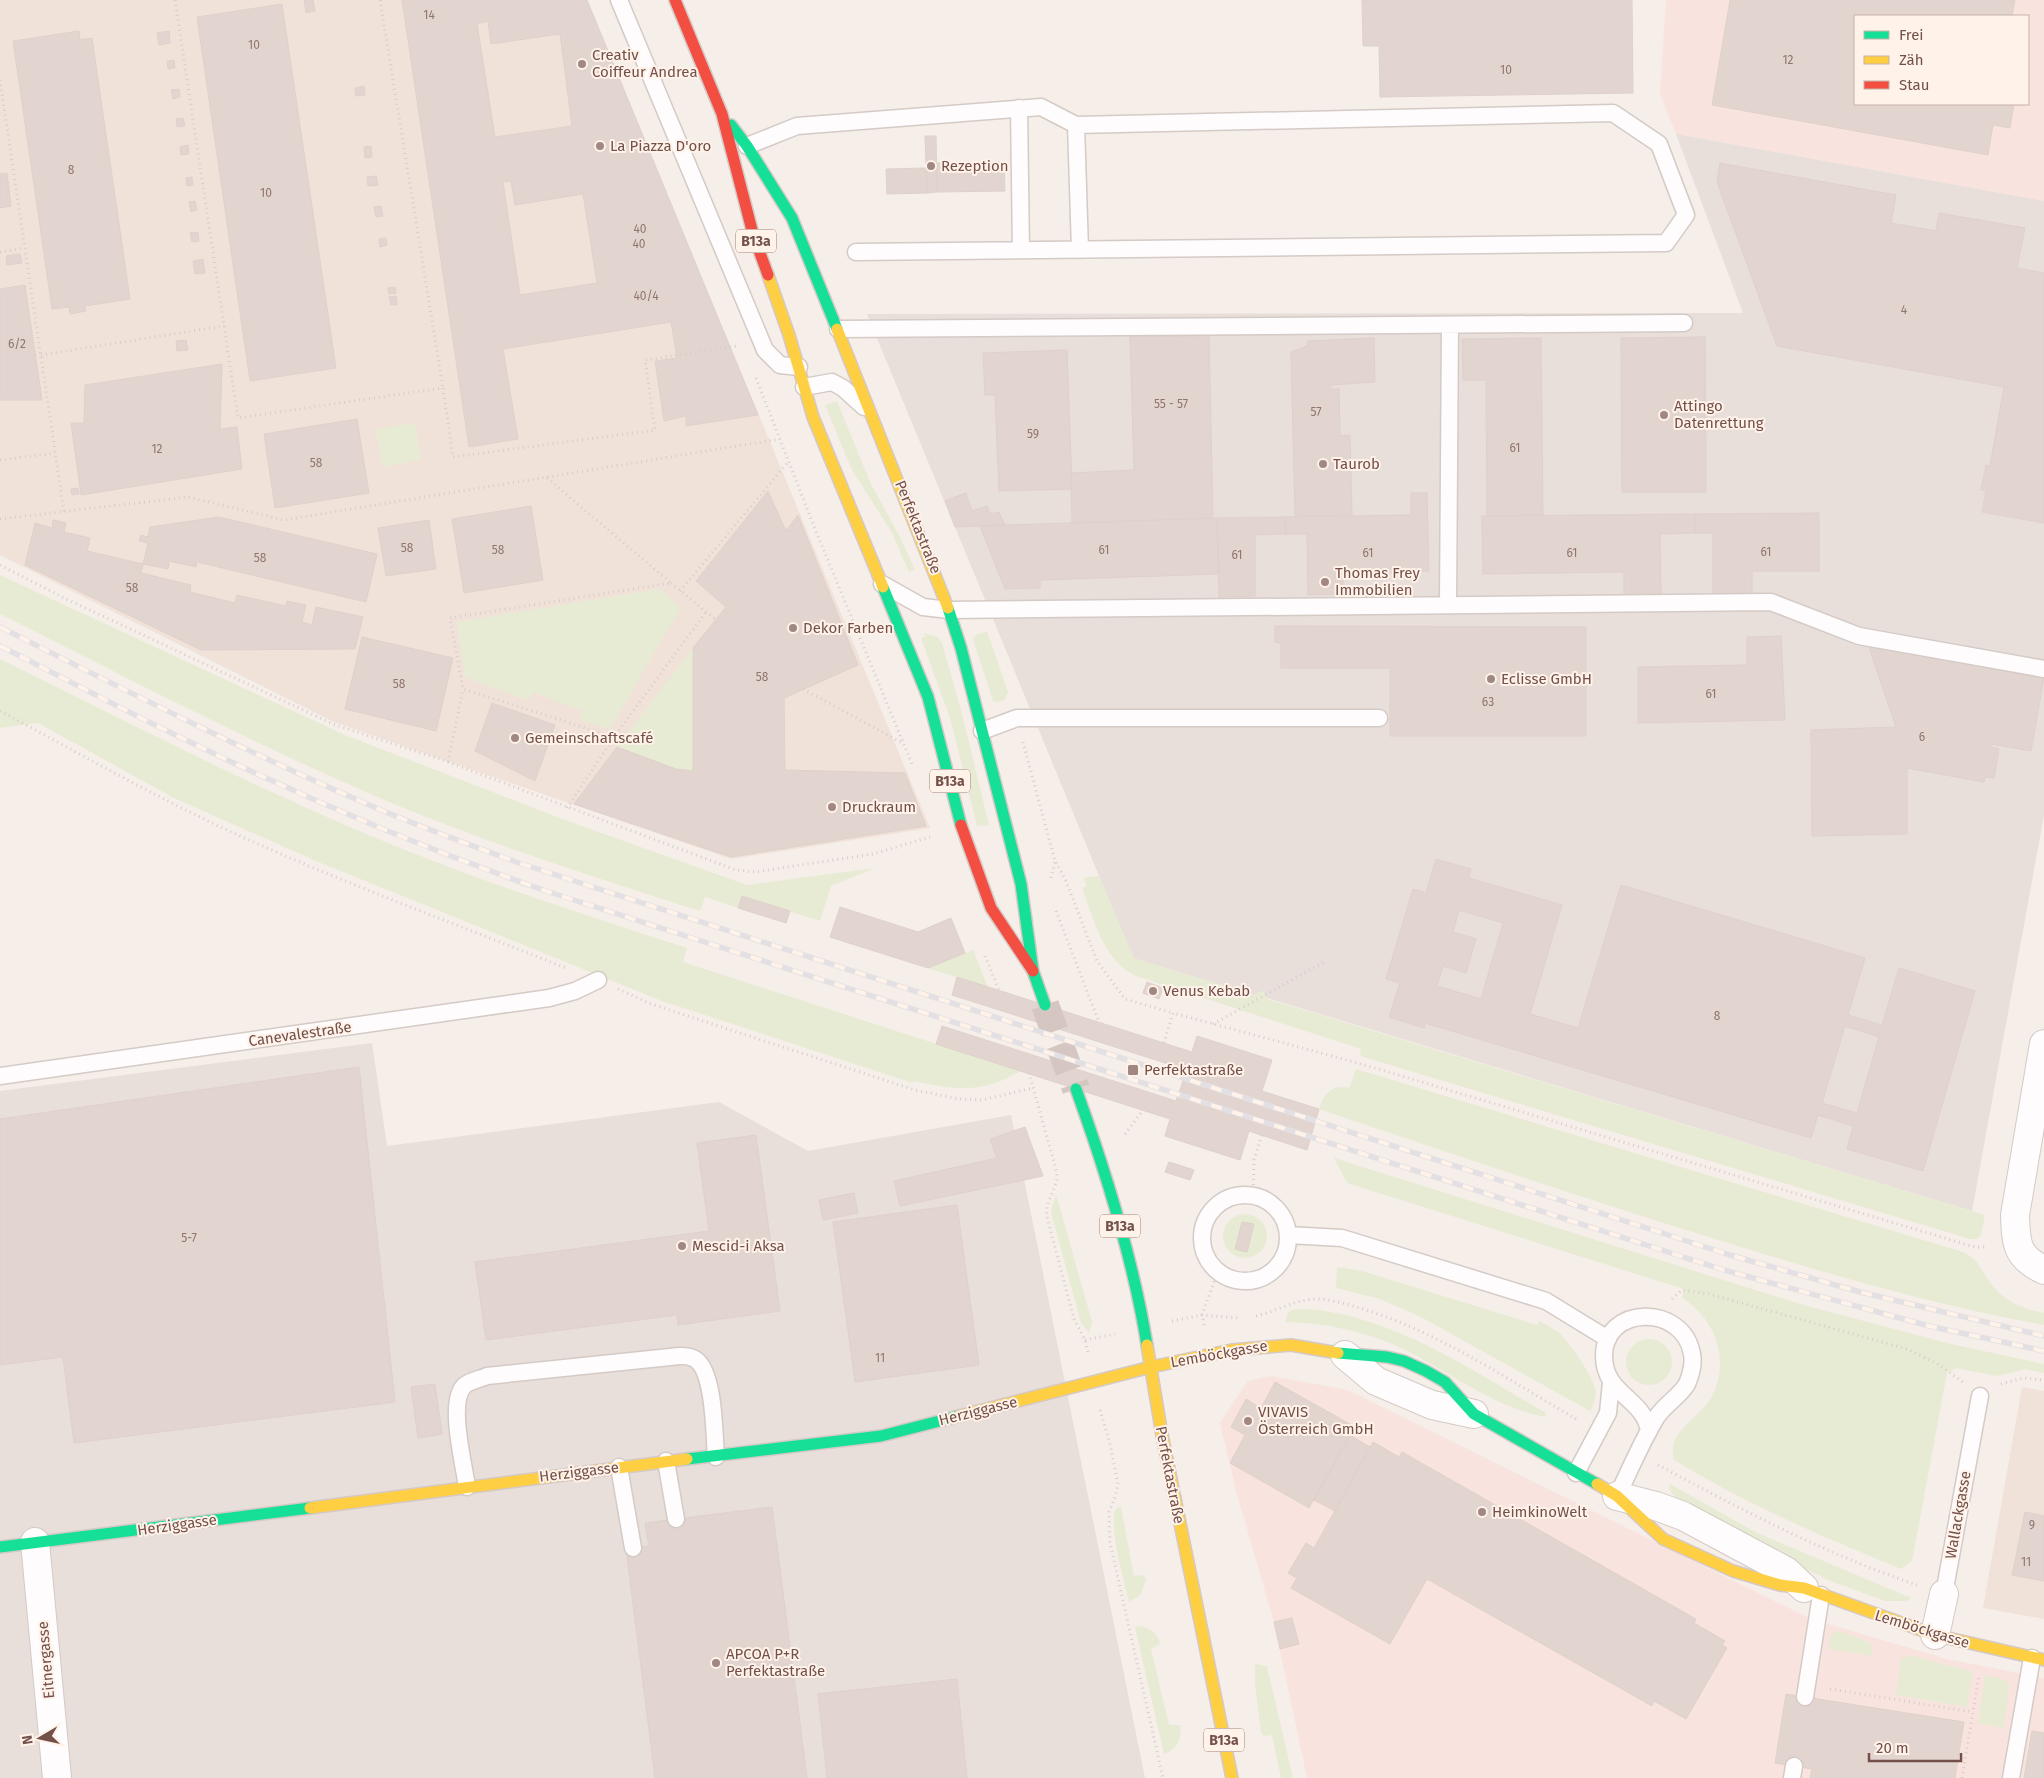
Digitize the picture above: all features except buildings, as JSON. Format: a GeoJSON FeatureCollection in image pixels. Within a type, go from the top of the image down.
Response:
{"type":"FeatureCollection","features":[{"type":"Feature","properties":{"kind":"main road","name":"Perfektastraße"},"geometry":{"type":"LineString","coordinates":[[674,0],[722,114],[753,234],[776,294],[813,417],[928,697],[961,827],[981,884],[991,908],[1032,971],[1045,1005]]}},
{"type":"Feature","properties":{"kind":"main road","name":"Perfektastraße"},"geometry":{"type":"LineString","coordinates":[[722,114],[747,146],[792,218],[929,553],[949,610],[1021,884],[1032,971]]}},
{"type":"Feature","properties":{"kind":"main road","name":"Perfektastraße"},"geometry":{"type":"LineString","coordinates":[[1076,1089],[1103,1163],[1142,1312],[1162,1435],[1232,1778]]}},
{"type":"Feature","properties":{"kind":"main road","name":"Lemböckgasse"},"geometry":{"type":"LineString","coordinates":[[1151,1366],[1250,1347],[1285,1345],[1316,1348],[1346,1355]]}},
{"type":"Feature","properties":{"kind":"main road","name":"Herziggasse"},"geometry":{"type":"LineString","coordinates":[[0,1547],[138,1531],[666,1461],[716,1457],[881,1436],[1151,1366]]}},
{"type":"Feature","properties":{"kind":"main road","name":"Lemböckgasse"},"geometry":{"type":"LineString","coordinates":[[1474,1414],[1617,1496]]}},
{"type":"Feature","properties":{"kind":"main road","name":"Lemböckgasse"},"geometry":{"type":"LineString","coordinates":[[1812,1591],[1935,1635],[2038,1659]]}},
{"type":"Feature","properties":{"kind":"street"},"geometry":{"type":"LineString","coordinates":[[2044,1044],[2016,1215],[2016,1235],[2019,1248],[2024,1257],[2044,1270]]}},
{"type":"Feature","properties":{"kind":"street","name":"Lemböckgasse"},"geometry":{"type":"LineString","coordinates":[[1346,1355],[1376,1381],[1432,1405],[1474,1414]]}},
{"type":"Feature","properties":{"kind":"street","name":"Lemböckgasse"},"geometry":{"type":"LineString","coordinates":[[1617,1496],[1656,1506],[1683,1516],[1786,1571],[1812,1591]]}},
{"type":"Feature","properties":{"kind":"street","name":"Eitnergasse"},"geometry":{"type":"LineString","coordinates":[[35,1542],[57,1778]]}},
{"type":"Feature","properties":{"kind":"street","name":"Wallackgasse"},"geometry":{"type":"LineString","coordinates":[[1935,1635],[1944,1594]]}},
{"type":"Feature","properties":{"kind":"lane"},"geometry":{"type":"LineString","coordinates":[[619,0],[765,350],[780,365],[799,366]]}},
{"type":"Feature","properties":{"kind":"lane"},"geometry":{"type":"LineString","coordinates":[[747,146],[797,126],[1041,106],[1076,125],[1613,113],[1659,144],[1686,215],[1666,243],[856,252]]}},
{"type":"Feature","properties":{"kind":"lane"},"geometry":{"type":"LineString","coordinates":[[1018,108],[1021,250]]}},
{"type":"Feature","properties":{"kind":"lane"},"geometry":{"type":"LineString","coordinates":[[1076,125],[1080,250]]}},
{"type":"Feature","properties":{"kind":"lane"},"geometry":{"type":"LineString","coordinates":[[838,329],[1684,323]]}},
{"type":"Feature","properties":{"kind":"lane"},"geometry":{"type":"LineString","coordinates":[[1448,605],[1450,325]]}},
{"type":"Feature","properties":{"kind":"lane"},"geometry":{"type":"LineString","coordinates":[[804,387],[827,381],[837,384],[873,415]]}},
{"type":"Feature","properties":{"kind":"lane"},"geometry":{"type":"LineString","coordinates":[[882,584],[923,607],[949,610],[1771,602],[1859,636],[2044,669]]}},
{"type":"Feature","properties":{"kind":"lane"},"geometry":{"type":"LineString","coordinates":[[982,731],[1017,718],[1379,718]]}},
{"type":"Feature","properties":{"kind":"lane","name":"Canevalestraße"},"geometry":{"type":"LineString","coordinates":[[0,1076],[549,998],[575,991],[598,980]]}},
{"type":"Feature","properties":{"kind":"lane"},"geometry":{"type":"LineString","coordinates":[[1240,1194],[1252,1195],[1274,1206],[1286,1223],[1288,1235],[1284,1257],[1274,1269],[1265,1276],[1248,1281],[1237,1280],[1218,1271],[1209,1262],[1202,1242],[1203,1228],[1213,1208],[1228,1198],[1240,1194]]}},
{"type":"Feature","properties":{"kind":"lane"},"geometry":{"type":"LineString","coordinates":[[1288,1235],[1342,1238],[1546,1301],[1608,1339]]}},
{"type":"Feature","properties":{"kind":"lane"},"geometry":{"type":"LineString","coordinates":[[1576,1473],[1608,1413],[1611,1382],[1604,1362],[1604,1346],[1608,1339],[1618,1326],[1632,1318],[1644,1316],[1660,1318],[1673,1324],[1684,1335],[1689,1344],[1693,1366],[1686,1386],[1661,1410],[1617,1496]]}},
{"type":"Feature","properties":{"kind":"lane"},"geometry":{"type":"LineString","coordinates":[[467,1487],[456,1409],[458,1394],[466,1384],[487,1376],[670,1357],[694,1358],[703,1366],[709,1385],[716,1457]]}},
{"type":"Feature","properties":{"kind":"lane"},"geometry":{"type":"LineString","coordinates":[[1611,1382],[1643,1413],[1650,1430]]}},
{"type":"Feature","properties":{"kind":"lane","name":"Wallackgasse"},"geometry":{"type":"LineString","coordinates":[[1944,1594],[1980,1396]]}},
{"type":"Feature","properties":{"kind":"lane"},"geometry":{"type":"LineString","coordinates":[[666,1461],[676,1519]]}},
{"type":"Feature","properties":{"kind":"lane"},"geometry":{"type":"LineString","coordinates":[[620,1467],[633,1548]]}},
{"type":"Feature","properties":{"kind":"lane"},"geometry":{"type":"LineString","coordinates":[[1806,1691],[1812,1591]]}},
{"type":"Feature","properties":{"kind":"lane"},"geometry":{"type":"LineString","coordinates":[[2011,1778],[2038,1659]]}},
{"type":"Feature","properties":{"kind":"path"},"geometry":{"type":"LineString","coordinates":[[175,0],[238,418],[443,388]]}},
{"type":"Feature","properties":{"kind":"path"},"geometry":{"type":"LineString","coordinates":[[380,0],[453,457],[655,430],[645,360],[738,346]]}},
{"type":"Feature","properties":{"kind":"path"},"geometry":{"type":"LineString","coordinates":[[0,80],[64,512]]}},
{"type":"Feature","properties":{"kind":"path"},"geometry":{"type":"LineString","coordinates":[[0,252],[25,248]]}},
{"type":"Feature","properties":{"kind":"path"},"geometry":{"type":"LineString","coordinates":[[41,355],[224,326]]}},
{"type":"Feature","properties":{"kind":"path"},"geometry":{"type":"LineString","coordinates":[[734,338],[741,353]]}},
{"type":"Feature","properties":{"kind":"path"},"geometry":{"type":"LineString","coordinates":[[753,371],[915,771]]}},
{"type":"Feature","properties":{"kind":"path"},"geometry":{"type":"LineString","coordinates":[[0,519],[188,497],[284,520],[780,439]]}},
{"type":"Feature","properties":{"kind":"path"},"geometry":{"type":"LineString","coordinates":[[0,460],[55,453]]}},
{"type":"Feature","properties":{"kind":"path"},"geometry":{"type":"LineString","coordinates":[[680,591],[789,461]]}},
{"type":"Feature","properties":{"kind":"path"},"geometry":{"type":"LineString","coordinates":[[546,478],[716,620]]}},
{"type":"Feature","properties":{"kind":"path"},"geometry":{"type":"LineString","coordinates":[[0,565],[62,597],[333,724],[448,762],[566,808],[745,872],[873,854],[939,834]]}},
{"type":"Feature","properties":{"kind":"path"},"geometry":{"type":"LineString","coordinates":[[448,762],[463,689],[450,618],[671,583]]}},
{"type":"Feature","properties":{"kind":"path"},"geometry":{"type":"LineString","coordinates":[[566,808],[614,737],[706,612]]}},
{"type":"Feature","properties":{"kind":"path"},"geometry":{"type":"LineString","coordinates":[[463,689],[614,737]]}},
{"type":"Feature","properties":{"kind":"path"},"geometry":{"type":"LineString","coordinates":[[803,689],[905,744]]}},
{"type":"Feature","properties":{"kind":"path"},"geometry":{"type":"LineString","coordinates":[[0,711],[162,798],[228,830],[353,883],[598,980],[651,1004],[901,1087],[959,1099],[975,1100],[994,1098],[1033,1088]]}},
{"type":"Feature","properties":{"kind":"path"},"geometry":{"type":"LineString","coordinates":[[1017,718],[1055,861],[1066,881],[1097,961],[1125,999],[1358,1063],[1975,1247],[2019,1248]]}},
{"type":"Feature","properties":{"kind":"path"},"geometry":{"type":"LineString","coordinates":[[1049,887],[1055,861]]}},
{"type":"Feature","properties":{"kind":"path"},"geometry":{"type":"LineString","coordinates":[[1054,903],[1099,1022]]}},
{"type":"Feature","properties":{"kind":"path"},"geometry":{"type":"LineString","coordinates":[[1212,1024],[1326,961]]}},
{"type":"Feature","properties":{"kind":"path"},"geometry":{"type":"LineString","coordinates":[[1164,1043],[1173,1013]]}},
{"type":"Feature","properties":{"kind":"path"},"geometry":{"type":"LineString","coordinates":[[1029,1073],[1057,1173],[1056,1184],[1047,1205],[1047,1217],[1074,1319],[1085,1340]]}},
{"type":"Feature","properties":{"kind":"path"},"geometry":{"type":"LineString","coordinates":[[1252,1195],[1254,1160],[1262,1135]]}},
{"type":"Feature","properties":{"kind":"path"},"geometry":{"type":"LineString","coordinates":[[1208,1354],[1202,1314],[1218,1271]]}},
{"type":"Feature","properties":{"kind":"path"},"geometry":{"type":"LineString","coordinates":[[1660,1318],[1676,1293],[1682,1290],[1710,1294],[1907,1349],[1946,1369],[1980,1396],[2012,1380],[2033,1377],[2044,1380]]}},
{"type":"Feature","properties":{"kind":"path"},"geometry":{"type":"LineString","coordinates":[[1093,1381],[1117,1477],[1117,1491],[1108,1521],[1110,1543],[1163,1778]]}},
{"type":"Feature","properties":{"kind":"path"},"geometry":{"type":"LineString","coordinates":[[1962,1778],[1983,1647]]}},
{"type":"Feature","properties":{"kind":"path"},"geometry":{"type":"LineString","coordinates":[[1806,1691],[1973,1712]]}},
{"type":"Feature","properties":{"kind":"shaded area"},"geometry":{"type":"Polygon","coordinates":[[[0,0],[587,0],[930,828],[731,859],[334,722],[0,555],[0,0]]]}},
{"type":"Feature","properties":{"kind":"shaded area"},"geometry":{"type":"Polygon","coordinates":[[[1666,0],[2044,0],[2044,201],[1676,134],[1660,94],[1666,0]]]}},
{"type":"Feature","properties":{"kind":"shaded area"},"geometry":{"type":"Polygon","coordinates":[[[1676,134],[2044,201],[2044,815],[1972,1211],[1267,998],[1263,991],[1254,995],[1133,958],[867,314],[1743,313],[1676,134]]]}},
{"type":"Feature","properties":{"kind":"shaded area"},"geometry":{"type":"Polygon","coordinates":[[[372,1043],[387,1146],[719,1102],[808,1151],[1011,1115],[1145,1778],[0,1778],[0,1091],[372,1043]]]}},
{"type":"Feature","properties":{"kind":"shaded area"},"geometry":{"type":"Polygon","coordinates":[[[1271,1376],[1348,1390],[1811,1619],[1947,1659],[2044,1678],[2044,1778],[1307,1778],[1274,1622],[1236,1491],[1220,1423],[1248,1381],[1271,1376]]]}},
{"type":"Feature","properties":{"kind":"shaded area"},"geometry":{"type":"Polygon","coordinates":[[[2022,1387],[2044,1391],[2044,1619],[1983,1608],[2022,1387]]]}},
{"type":"Feature","properties":{"kind":"green space"},"geometry":{"type":"Polygon","coordinates":[[[837,401],[870,482],[900,537],[915,570],[909,572],[891,531],[852,470],[825,405],[837,401]]]}},
{"type":"Feature","properties":{"kind":"green space"},"geometry":{"type":"Polygon","coordinates":[[[415,423],[421,460],[382,467],[376,429],[415,423]]]}},
{"type":"Feature","properties":{"kind":"green space"},"geometry":{"type":"Polygon","coordinates":[[[0,575],[345,735],[565,820],[747,885],[875,868],[831,886],[820,921],[742,896],[738,908],[705,897],[700,911],[555,864],[411,811],[358,789],[204,716],[0,614],[0,575]]]}},
{"type":"Feature","properties":{"kind":"green space"},"geometry":{"type":"Polygon","coordinates":[[[659,589],[681,607],[610,729],[579,719],[583,711],[533,692],[529,700],[465,677],[457,622],[659,589]]]}},
{"type":"Feature","properties":{"kind":"green space"},"geometry":{"type":"Polygon","coordinates":[[[987,631],[1008,692],[1005,700],[996,702],[993,701],[973,639],[976,635],[987,631]]]}},
{"type":"Feature","properties":{"kind":"green space"},"geometry":{"type":"Polygon","coordinates":[[[924,633],[937,637],[942,643],[962,714],[989,825],[977,826],[950,718],[921,638],[925,637],[924,633]]]}},
{"type":"Feature","properties":{"kind":"green space"},"geometry":{"type":"Polygon","coordinates":[[[693,648],[693,771],[676,769],[617,747],[693,648]]]}},
{"type":"Feature","properties":{"kind":"green space"},"geometry":{"type":"Polygon","coordinates":[[[0,659],[218,766],[391,844],[517,892],[687,948],[683,962],[1020,1071],[993,1084],[981,1087],[956,1088],[914,1081],[913,1083],[662,1001],[316,861],[174,798],[38,723],[0,728],[0,659]]]}},
{"type":"Feature","properties":{"kind":"green space"},"geometry":{"type":"Polygon","coordinates":[[[1099,876],[1134,958],[1254,995],[1263,991],[1267,999],[1985,1215],[1981,1235],[1977,1239],[1970,1239],[1360,1056],[1361,1049],[1136,976],[1124,969],[1107,949],[1091,913],[1082,888],[1087,886],[1083,878],[1099,876]]]}},
{"type":"Feature","properties":{"kind":"green space"},"geometry":{"type":"Polygon","coordinates":[[[973,950],[988,987],[928,968],[973,950]]]}},
{"type":"Feature","properties":{"kind":"green space"},"geometry":{"type":"Polygon","coordinates":[[[1356,1069],[1963,1252],[1975,1260],[1988,1280],[2006,1298],[2027,1309],[2044,1313],[2044,1325],[1914,1297],[1786,1261],[1606,1204],[1319,1109],[1323,1098],[1330,1091],[1338,1087],[1349,1088],[1356,1069]]]}},
{"type":"Feature","properties":{"kind":"green space"},"geometry":{"type":"Polygon","coordinates":[[[1334,1158],[1800,1304],[1951,1344],[2044,1364],[2044,1373],[2026,1369],[1997,1376],[1956,1368],[1947,1373],[1912,1561],[1901,1569],[1814,1532],[1757,1505],[1674,1460],[1674,1442],[1678,1434],[1709,1401],[1716,1387],[1720,1358],[1712,1330],[1694,1307],[1682,1298],[1684,1289],[1347,1183],[1334,1158]]]}},
{"type":"Feature","properties":{"kind":"green space"},"geometry":{"type":"Polygon","coordinates":[[[1056,1194],[1092,1322],[1089,1333],[1081,1323],[1052,1216],[1051,1211],[1056,1194]]]}},
{"type":"Feature","properties":{"kind":"green space"},"geometry":{"type":"Polygon","coordinates":[[[1249,1214],[1261,1220],[1266,1227],[1266,1245],[1261,1252],[1254,1257],[1241,1258],[1233,1255],[1226,1248],[1223,1232],[1226,1224],[1233,1217],[1249,1214]]]}},
{"type":"Feature","properties":{"kind":"green space"},"geometry":{"type":"Polygon","coordinates":[[[1337,1267],[1362,1271],[1537,1325],[1539,1321],[1549,1326],[1569,1344],[1593,1382],[1596,1391],[1594,1403],[1590,1411],[1421,1317],[1380,1299],[1336,1288],[1337,1267]]]}},
{"type":"Feature","properties":{"kind":"green space"},"geometry":{"type":"Polygon","coordinates":[[[1311,1309],[1341,1314],[1395,1331],[1472,1369],[1546,1413],[1545,1417],[1508,1406],[1491,1398],[1393,1344],[1348,1330],[1316,1324],[1285,1322],[1288,1313],[1292,1310],[1311,1309]]]}},
{"type":"Feature","properties":{"kind":"green space"},"geometry":{"type":"Polygon","coordinates":[[[1649,1339],[1662,1343],[1668,1349],[1672,1362],[1668,1375],[1662,1381],[1649,1385],[1636,1381],[1630,1375],[1626,1362],[1630,1349],[1636,1343],[1649,1339]]]}},
{"type":"Feature","properties":{"kind":"green space"},"geometry":{"type":"Polygon","coordinates":[[[1670,1484],[1757,1533],[1911,1598],[1906,1601],[1885,1601],[1831,1581],[1721,1530],[1687,1512],[1669,1489],[1670,1484]]]}},
{"type":"Feature","properties":{"kind":"green space"},"geometry":{"type":"Polygon","coordinates":[[[1121,1507],[1134,1576],[1144,1575],[1146,1580],[1140,1595],[1129,1602],[1115,1541],[1114,1517],[1116,1508],[1121,1507]]]}},
{"type":"Feature","properties":{"kind":"green space"},"geometry":{"type":"Polygon","coordinates":[[[1141,1626],[1154,1632],[1158,1637],[1160,1644],[1151,1649],[1169,1725],[1180,1725],[1180,1739],[1178,1743],[1173,1749],[1164,1754],[1135,1627],[1141,1626]]]}},
{"type":"Feature","properties":{"kind":"green space"},"geometry":{"type":"Polygon","coordinates":[[[1840,1631],[1871,1643],[1873,1656],[1828,1649],[1831,1634],[1840,1631]]]}},
{"type":"Feature","properties":{"kind":"green space"},"geometry":{"type":"Polygon","coordinates":[[[1910,1655],[1973,1672],[1967,1707],[1896,1695],[1901,1659],[1910,1655]]]}},
{"type":"Feature","properties":{"kind":"green space"},"geometry":{"type":"Polygon","coordinates":[[[1255,1664],[1267,1666],[1293,1778],[1281,1778],[1272,1735],[1264,1736],[1261,1732],[1255,1684],[1255,1664]]]}},
{"type":"Feature","properties":{"kind":"green space"},"geometry":{"type":"Polygon","coordinates":[[[1985,1675],[2005,1680],[2009,1684],[2004,1728],[1978,1723],[1985,1675]]]}},
{"type":"Feature","properties":{"kind":"tunnel"},"geometry":{"type":"LineString","coordinates":[[1045,1005],[1076,1089]]}},
{"type":"Feature","properties":{"kind":"railway"},"geometry":{"type":"LineString","coordinates":[[0,627],[179,717],[314,781],[399,818],[519,863],[1730,1255],[1860,1292],[2044,1336]]}},
{"type":"Feature","properties":{"kind":"railway"},"geometry":{"type":"LineString","coordinates":[[0,646],[162,729],[275,782],[365,822],[549,892],[1724,1270],[1929,1326],[2044,1351]]}},
{"type":"Feature","properties":{"kind":"traffic: fast"},"geometry":{"type":"LineString","coordinates":[[731,125],[747,146],[792,218],[837,329]]}},
{"type":"Feature","properties":{"kind":"traffic: fast"},"geometry":{"type":"LineString","coordinates":[[883,587],[928,697],[961,825]]}},
{"type":"Feature","properties":{"kind":"traffic: fast"},"geometry":{"type":"LineString","coordinates":[[948,608],[961,648],[1021,884],[1033,971],[1045,1005]]}},
{"type":"Feature","properties":{"kind":"traffic: fast"},"geometry":{"type":"LineString","coordinates":[[1076,1089],[1118,1216],[1134,1280],[1147,1345]]}},
{"type":"Feature","properties":{"kind":"traffic: fast"},"geometry":{"type":"LineString","coordinates":[[1338,1353],[1387,1357],[1404,1361],[1426,1371],[1445,1382],[1474,1414],[1597,1484]]}},
{"type":"Feature","properties":{"kind":"traffic: fast"},"geometry":{"type":"LineString","coordinates":[[687,1459],[881,1436],[959,1416]]}},
{"type":"Feature","properties":{"kind":"traffic: fast"},"geometry":{"type":"LineString","coordinates":[[0,1547],[310,1508]]}},
{"type":"Feature","properties":{"kind":"traffic: slow"},"geometry":{"type":"LineString","coordinates":[[768,275],[789,335],[813,417],[883,587]]}},
{"type":"Feature","properties":{"kind":"traffic: slow"},"geometry":{"type":"LineString","coordinates":[[837,329],[948,608]]}},
{"type":"Feature","properties":{"kind":"traffic: slow"},"geometry":{"type":"LineString","coordinates":[[1147,1345],[1162,1435],[1232,1778]]}},
{"type":"Feature","properties":{"kind":"traffic: slow"},"geometry":{"type":"LineString","coordinates":[[959,1416],[1151,1367],[1232,1350],[1291,1345],[1338,1353]]}},
{"type":"Feature","properties":{"kind":"traffic: slow"},"geometry":{"type":"LineString","coordinates":[[310,1508],[687,1459]]}},
{"type":"Feature","properties":{"kind":"traffic: slow"},"geometry":{"type":"LineString","coordinates":[[1597,1484],[1617,1496],[1663,1539],[1733,1571],[1780,1585],[1804,1588],[1935,1635],[2044,1660]]}},
{"type":"Feature","properties":{"kind":"traffic: jam"},"geometry":{"type":"LineString","coordinates":[[675,0],[722,114],[753,234],[768,275]]}},
{"type":"Feature","properties":{"kind":"traffic: jam"},"geometry":{"type":"LineString","coordinates":[[961,825],[991,908],[1033,971]]}},
{"type":"Feature","properties":{"kind":"place","name":"Creativ Coiffeur Andrea"},"geometry":{"type":"Point","coordinates":[582,64]}},
{"type":"Feature","properties":{"kind":"place","name":"La Piazza D'oro"},"geometry":{"type":"Point","coordinates":[600,146]}},
{"type":"Feature","properties":{"kind":"place","name":"Rezeption"},"geometry":{"type":"Point","coordinates":[931,166]}},
{"type":"Feature","properties":{"kind":"place","name":"Attingo Datenrettung"},"geometry":{"type":"Point","coordinates":[1664,415]}},
{"type":"Feature","properties":{"kind":"place","name":"Taurob"},"geometry":{"type":"Point","coordinates":[1323,464]}},
{"type":"Feature","properties":{"kind":"place","name":"Thomas Frey Immobilien"},"geometry":{"type":"Point","coordinates":[1325,582]}},
{"type":"Feature","properties":{"kind":"place","name":"Dekor Farben"},"geometry":{"type":"Point","coordinates":[793,628]}},
{"type":"Feature","properties":{"kind":"place","name":"Eclisse GmbH"},"geometry":{"type":"Point","coordinates":[1491,679]}},
{"type":"Feature","properties":{"kind":"place","name":"Gemeinschaftscafé"},"geometry":{"type":"Point","coordinates":[515,738]}},
{"type":"Feature","properties":{"kind":"place","name":"Druckraum"},"geometry":{"type":"Point","coordinates":[832,807]}},
{"type":"Feature","properties":{"kind":"place","name":"Venus Kebab"},"geometry":{"type":"Point","coordinates":[1153,991]}},
{"type":"Feature","properties":{"kind":"place","name":"Perfektastraße"},"geometry":{"type":"Point","coordinates":[1133,1070]}},
{"type":"Feature","properties":{"kind":"place","name":"Mescid-i Aksa"},"geometry":{"type":"Point","coordinates":[682,1246]}},
{"type":"Feature","properties":{"kind":"place","name":"VIVAVIS Österreich GmbH"},"geometry":{"type":"Point","coordinates":[1248,1421]}},
{"type":"Feature","properties":{"kind":"place","name":"HeimkinoWelt"},"geometry":{"type":"Point","coordinates":[1482,1512]}},
{"type":"Feature","properties":{"kind":"place","name":"APCOA P+R Perfektastraße"},"geometry":{"type":"Point","coordinates":[716,1663]}}]}
